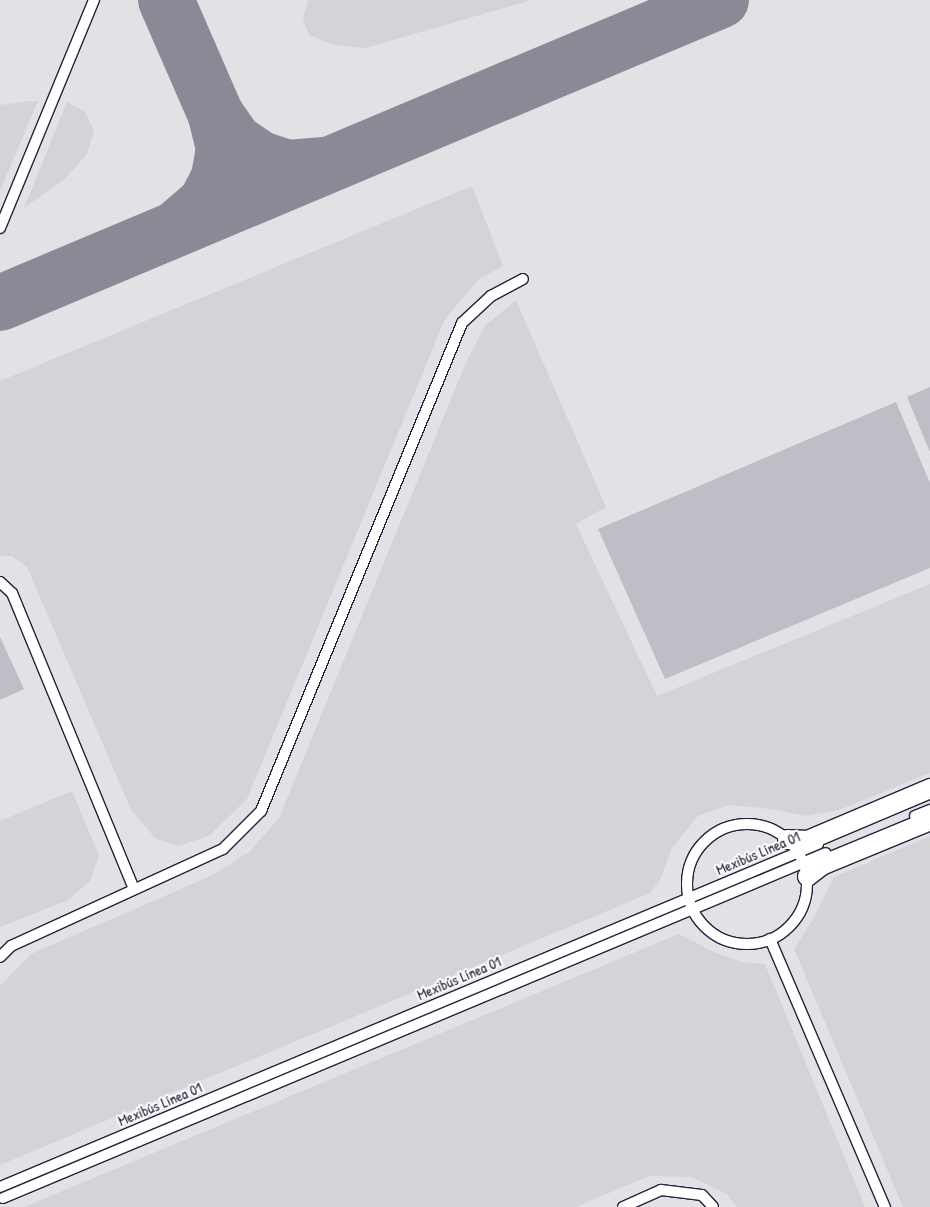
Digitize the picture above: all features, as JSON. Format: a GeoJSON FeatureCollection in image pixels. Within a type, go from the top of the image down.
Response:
{"type":"FeatureCollection","features":[{"type":"Feature","properties":{"kind":"street"},"geometry":{"type":"LineString","coordinates":[[793,846],[930,788]]}},
{"type":"Feature","properties":{"kind":"street"},"geometry":{"type":"LineString","coordinates":[[805,870],[822,865],[930,820]]}},
{"type":"Feature","properties":{"kind":"lane"},"geometry":{"type":"LineString","coordinates":[[0,228],[94,0]]}},
{"type":"Feature","properties":{"kind":"lane"},"geometry":{"type":"LineString","coordinates":[[0,957],[11,946],[223,849],[261,811],[462,323],[491,296],[523,279]]}},
{"type":"Feature","properties":{"kind":"lane"},"geometry":{"type":"LineString","coordinates":[[0,582],[12,593],[134,889]]}},
{"type":"Feature","properties":{"kind":"lane","name":"Mexibús Línea 01"},"geometry":{"type":"LineString","coordinates":[[0,1187],[689,898],[793,846],[930,797]]}},
{"type":"Feature","properties":{"kind":"lane","name":"Mexibús Línea 01"},"geometry":{"type":"LineString","coordinates":[[3,1198],[693,909],[805,870],[930,810]]}},
{"type":"Feature","properties":{"kind":"lane"},"geometry":{"type":"LineString","coordinates":[[741,824],[762,825],[793,846],[805,870],[803,907],[793,924],[770,939],[741,944],[722,939],[706,928],[693,909],[689,898],[687,875],[693,857],[704,841],[721,830],[741,824]]}},
{"type":"Feature","properties":{"kind":"lane"},"geometry":{"type":"LineString","coordinates":[[770,939],[885,1207]]}},
{"type":"Feature","properties":{"kind":"lane"},"geometry":{"type":"LineString","coordinates":[[623,1207],[661,1190],[702,1195],[713,1207]]}},
{"type":"Feature","properties":{"kind":"shaded area"},"geometry":{"type":"Polygon","coordinates":[[[0,0],[930,0],[930,1207],[0,1207],[0,0]]]}},
{"type":"Feature","properties":{"kind":"shaded area"},"geometry":{"type":"Polygon","coordinates":[[[308,0],[532,0],[365,48],[334,45],[309,35],[303,19],[308,0]]]}},
{"type":"Feature","properties":{"kind":"shaded area"},"geometry":{"type":"Polygon","coordinates":[[[38,101],[0,191],[0,105],[38,101]]]}},
{"type":"Feature","properties":{"kind":"shaded area"},"geometry":{"type":"Polygon","coordinates":[[[67,102],[85,112],[94,130],[87,154],[65,179],[24,208],[67,102]]]}},
{"type":"Feature","properties":{"kind":"shaded area"},"geometry":{"type":"Polygon","coordinates":[[[472,186],[503,266],[478,280],[445,319],[247,799],[209,836],[178,846],[155,838],[131,810],[27,567],[12,556],[0,556],[0,381],[472,186]]]}},
{"type":"Feature","properties":{"kind":"shaded area"},"geometry":{"type":"Polygon","coordinates":[[[516,300],[606,507],[576,524],[657,696],[930,584],[930,773],[839,810],[806,816],[771,809],[729,805],[698,816],[672,848],[660,880],[650,893],[0,1165],[0,986],[31,954],[213,875],[250,851],[279,818],[467,360],[485,326],[516,300]]]}},
{"type":"Feature","properties":{"kind":"shaded area"},"geometry":{"type":"Polygon","coordinates":[[[72,791],[99,855],[90,881],[68,900],[0,927],[0,821],[72,791]]]}},
{"type":"Feature","properties":{"kind":"shaded area"},"geometry":{"type":"Polygon","coordinates":[[[930,836],[930,1207],[903,1207],[794,949],[813,919],[834,877],[930,836]]]}},
{"type":"Feature","properties":{"kind":"shaded area"},"geometry":{"type":"Polygon","coordinates":[[[679,934],[714,952],[742,962],[765,964],[865,1207],[737,1207],[727,1194],[692,1177],[649,1176],[576,1207],[24,1207],[679,934]]]}},
{"type":"Feature","properties":{"kind":"building"},"geometry":{"type":"Polygon","coordinates":[[[930,387],[930,452],[907,397],[930,387]]]}},
{"type":"Feature","properties":{"kind":"building"},"geometry":{"type":"Polygon","coordinates":[[[896,402],[930,483],[930,568],[665,679],[598,529],[896,402]]]}},
{"type":"Feature","properties":{"kind":"building"},"geometry":{"type":"Polygon","coordinates":[[[0,637],[24,689],[0,700],[0,637]]]}},
{"type":"Feature","properties":{"kind":"taxiway"},"geometry":{"type":"LineString","coordinates":[[166,0],[216,115]]}},
{"type":"Feature","properties":{"kind":"taxiway"},"geometry":{"type":"LineString","coordinates":[[0,303],[721,0]]}},
{"type":"Feature","properties":{"kind":"taxiway"},"geometry":{"type":"LineString","coordinates":[[177,228],[206,203],[219,177],[224,148],[216,115],[235,142],[260,159],[288,168],[325,165]]}}]}
